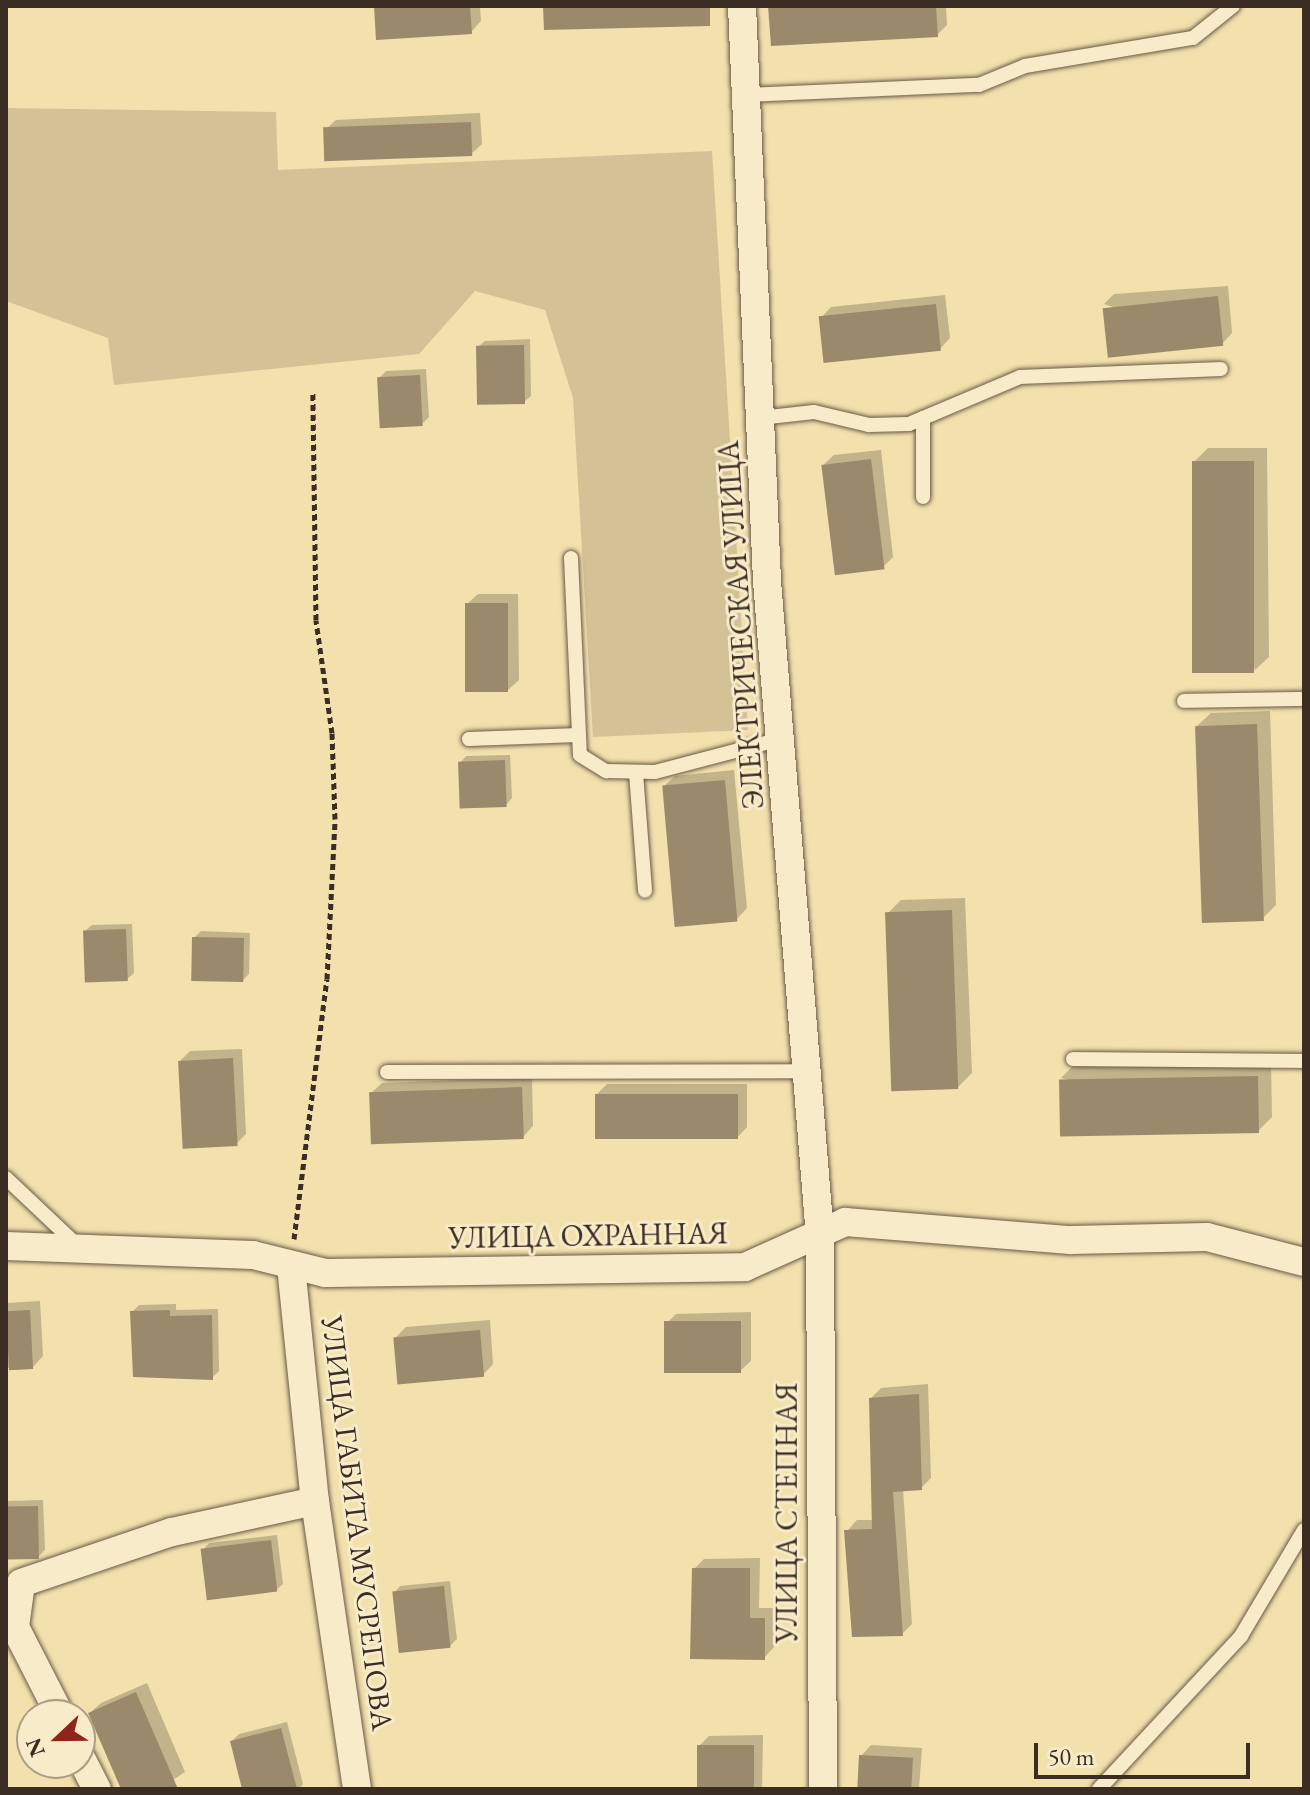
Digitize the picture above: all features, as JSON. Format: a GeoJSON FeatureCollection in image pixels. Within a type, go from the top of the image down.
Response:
{"type":"FeatureCollection","features":[{"type":"Feature","properties":{"kind":"street","name":"ЭЛЕКТРИЧЕСКАЯ УЛИЦА"},"geometry":{"type":"LineString","coordinates":[[742,6],[767,581],[820,1237]]}},
{"type":"Feature","properties":{"kind":"street","name":"УЛИЦА ОХРАННАЯ"},"geometry":{"type":"LineString","coordinates":[[6,1246],[253,1255],[325,1273],[745,1267],[820,1237],[845,1222],[1070,1240],[1207,1237],[1304,1262]]}},
{"type":"Feature","properties":{"kind":"street","name":"УЛИЦА СТЕПНАЯ"},"geometry":{"type":"LineString","coordinates":[[820,1237],[823,1789]]}},
{"type":"Feature","properties":{"kind":"street","name":"УЛИЦА ГАБИТА МУСРЕПОВА"},"geometry":{"type":"LineString","coordinates":[[291,1266],[315,1501],[357,1789]]}},
{"type":"Feature","properties":{"kind":"street"},"geometry":{"type":"LineString","coordinates":[[52,1699],[15,1627],[21,1583],[172,1532],[315,1501]]}},
{"type":"Feature","properties":{"kind":"lane"},"geometry":{"type":"LineString","coordinates":[[746,95],[979,85],[1025,66],[1193,38],[1233,6]]}},
{"type":"Feature","properties":{"kind":"lane"},"geometry":{"type":"LineString","coordinates":[[760,418],[814,412],[869,425],[923,418],[1020,377],[1221,369]]}},
{"type":"Feature","properties":{"kind":"lane"},"geometry":{"type":"LineString","coordinates":[[923,418],[923,497]]}},
{"type":"Feature","properties":{"kind":"lane"},"geometry":{"type":"LineString","coordinates":[[571,558],[580,755],[606,771],[636,773],[781,739]]}},
{"type":"Feature","properties":{"kind":"lane"},"geometry":{"type":"LineString","coordinates":[[1184,701],[1304,699]]}},
{"type":"Feature","properties":{"kind":"lane"},"geometry":{"type":"LineString","coordinates":[[469,739],[578,735]]}},
{"type":"Feature","properties":{"kind":"lane"},"geometry":{"type":"LineString","coordinates":[[636,773],[645,891]]}},
{"type":"Feature","properties":{"kind":"lane"},"geometry":{"type":"LineString","coordinates":[[1073,1059],[1304,1061]]}},
{"type":"Feature","properties":{"kind":"lane"},"geometry":{"type":"LineString","coordinates":[[387,1072],[806,1071]]}},
{"type":"Feature","properties":{"kind":"lane"},"geometry":{"type":"LineString","coordinates":[[6,1178],[83,1251]]}},
{"type":"Feature","properties":{"kind":"lane"},"geometry":{"type":"LineString","coordinates":[[1099,1789],[1241,1636],[1304,1530]]}},
{"type":"Feature","properties":{"kind":"path"},"geometry":{"type":"LineString","coordinates":[[291,1266],[327,979],[335,819],[332,733],[316,620],[313,391]]}},
{"type":"Feature","properties":{"kind":"shaded area"},"geometry":{"type":"Polygon","coordinates":[[[6,108],[276,112],[278,170],[712,151],[748,730],[593,737],[573,398],[545,310],[475,291],[419,354],[114,385],[108,338],[6,301],[6,108]]]}},
{"type":"Feature","properties":{"kind":"building"},"geometry":{"type":"Polygon","coordinates":[[[374,6],[470,6],[472,34],[376,40],[374,6]]]}},
{"type":"Feature","properties":{"kind":"building"},"geometry":{"type":"Polygon","coordinates":[[[543,6],[710,6],[710,26],[544,30],[543,6]]]}},
{"type":"Feature","properties":{"kind":"building"},"geometry":{"type":"Polygon","coordinates":[[[768,6],[936,6],[938,37],[771,46],[768,6]]]}},
{"type":"Feature","properties":{"kind":"building"},"geometry":{"type":"Polygon","coordinates":[[[471,122],[472,156],[324,161],[323,127],[471,122]]]}},
{"type":"Feature","properties":{"kind":"building"},"geometry":{"type":"Polygon","coordinates":[[[1218,296],[1223,346],[1108,358],[1103,308],[1218,296]]]}},
{"type":"Feature","properties":{"kind":"building"},"geometry":{"type":"Polygon","coordinates":[[[936,304],[941,351],[824,363],[819,316],[936,304]]]}},
{"type":"Feature","properties":{"kind":"building"},"geometry":{"type":"Polygon","coordinates":[[[524,345],[525,404],[477,405],[476,346],[524,345]]]}},
{"type":"Feature","properties":{"kind":"building"},"geometry":{"type":"Polygon","coordinates":[[[420,375],[423,426],[380,428],[377,377],[420,375]]]}},
{"type":"Feature","properties":{"kind":"building"},"geometry":{"type":"Polygon","coordinates":[[[871,459],[885,569],[835,575],[821,465],[871,459]]]}},
{"type":"Feature","properties":{"kind":"building"},"geometry":{"type":"Polygon","coordinates":[[[1192,461],[1254,461],[1254,673],[1192,673],[1192,461]]]}},
{"type":"Feature","properties":{"kind":"building"},"geometry":{"type":"Polygon","coordinates":[[[465,603],[508,603],[508,692],[465,692],[465,603]]]}},
{"type":"Feature","properties":{"kind":"building"},"geometry":{"type":"Polygon","coordinates":[[[1257,724],[1264,921],[1202,923],[1195,726],[1257,724]]]}},
{"type":"Feature","properties":{"kind":"building"},"geometry":{"type":"Polygon","coordinates":[[[505,760],[507,807],[460,809],[458,762],[505,760]]]}},
{"type":"Feature","properties":{"kind":"building"},"geometry":{"type":"Polygon","coordinates":[[[725,780],[737,921],[675,927],[662,785],[725,780]]]}},
{"type":"Feature","properties":{"kind":"building"},"geometry":{"type":"Polygon","coordinates":[[[952,910],[958,1089],[891,1091],[885,912],[952,910]]]}},
{"type":"Feature","properties":{"kind":"building"},"geometry":{"type":"Polygon","coordinates":[[[126,929],[128,981],[85,982],[83,931],[126,929]]]}},
{"type":"Feature","properties":{"kind":"building"},"geometry":{"type":"Polygon","coordinates":[[[192,937],[244,938],[243,982],[191,981],[192,937]]]}},
{"type":"Feature","properties":{"kind":"building"},"geometry":{"type":"Polygon","coordinates":[[[233,1058],[238,1146],[183,1149],[178,1061],[233,1058]]]}},
{"type":"Feature","properties":{"kind":"building"},"geometry":{"type":"Polygon","coordinates":[[[1258,1076],[1259,1133],[1060,1136],[1059,1079],[1258,1076]]]}},
{"type":"Feature","properties":{"kind":"building"},"geometry":{"type":"Polygon","coordinates":[[[522,1087],[524,1139],[371,1144],[369,1092],[522,1087]]]}},
{"type":"Feature","properties":{"kind":"building"},"geometry":{"type":"Polygon","coordinates":[[[595,1094],[738,1094],[738,1139],[595,1139],[595,1094]]]}},
{"type":"Feature","properties":{"kind":"building"},"geometry":{"type":"Polygon","coordinates":[[[30,1310],[33,1369],[9,1370],[6,1311],[30,1310]]]}},
{"type":"Feature","properties":{"kind":"building"},"geometry":{"type":"Polygon","coordinates":[[[170,1310],[170,1316],[212,1315],[213,1380],[133,1377],[130,1311],[170,1310]]]}},
{"type":"Feature","properties":{"kind":"building"},"geometry":{"type":"Polygon","coordinates":[[[664,1321],[741,1321],[741,1373],[664,1373],[664,1321]]]}},
{"type":"Feature","properties":{"kind":"building"},"geometry":{"type":"Polygon","coordinates":[[[480,1330],[484,1377],[397,1384],[393,1338],[480,1330]]]}},
{"type":"Feature","properties":{"kind":"building"},"geometry":{"type":"Polygon","coordinates":[[[919,1394],[922,1490],[893,1492],[903,1636],[852,1637],[844,1530],[872,1529],[869,1398],[919,1394]]]}},
{"type":"Feature","properties":{"kind":"building"},"geometry":{"type":"Polygon","coordinates":[[[38,1506],[39,1559],[7,1560],[6,1507],[38,1506]]]}},
{"type":"Feature","properties":{"kind":"building"},"geometry":{"type":"Polygon","coordinates":[[[271,1540],[277,1592],[207,1600],[201,1549],[271,1540]]]}},
{"type":"Feature","properties":{"kind":"building"},"geometry":{"type":"Polygon","coordinates":[[[692,1568],[750,1568],[750,1618],[765,1618],[765,1660],[690,1659],[692,1568]]]}},
{"type":"Feature","properties":{"kind":"building"},"geometry":{"type":"Polygon","coordinates":[[[444,1586],[450,1648],[399,1653],[392,1591],[444,1586]]]}},
{"type":"Feature","properties":{"kind":"building"},"geometry":{"type":"Polygon","coordinates":[[[136,1692],[178,1789],[121,1789],[96,1731],[96,1710],[136,1692]]]}},
{"type":"Feature","properties":{"kind":"building"},"geometry":{"type":"Polygon","coordinates":[[[281,1728],[297,1789],[242,1789],[230,1741],[281,1728]]]}},
{"type":"Feature","properties":{"kind":"building"},"geometry":{"type":"Polygon","coordinates":[[[697,1745],[754,1745],[754,1789],[697,1789],[697,1745]]]}},
{"type":"Feature","properties":{"kind":"building"},"geometry":{"type":"Polygon","coordinates":[[[859,1755],[913,1758],[911,1789],[857,1789],[859,1755]]]}}]}
